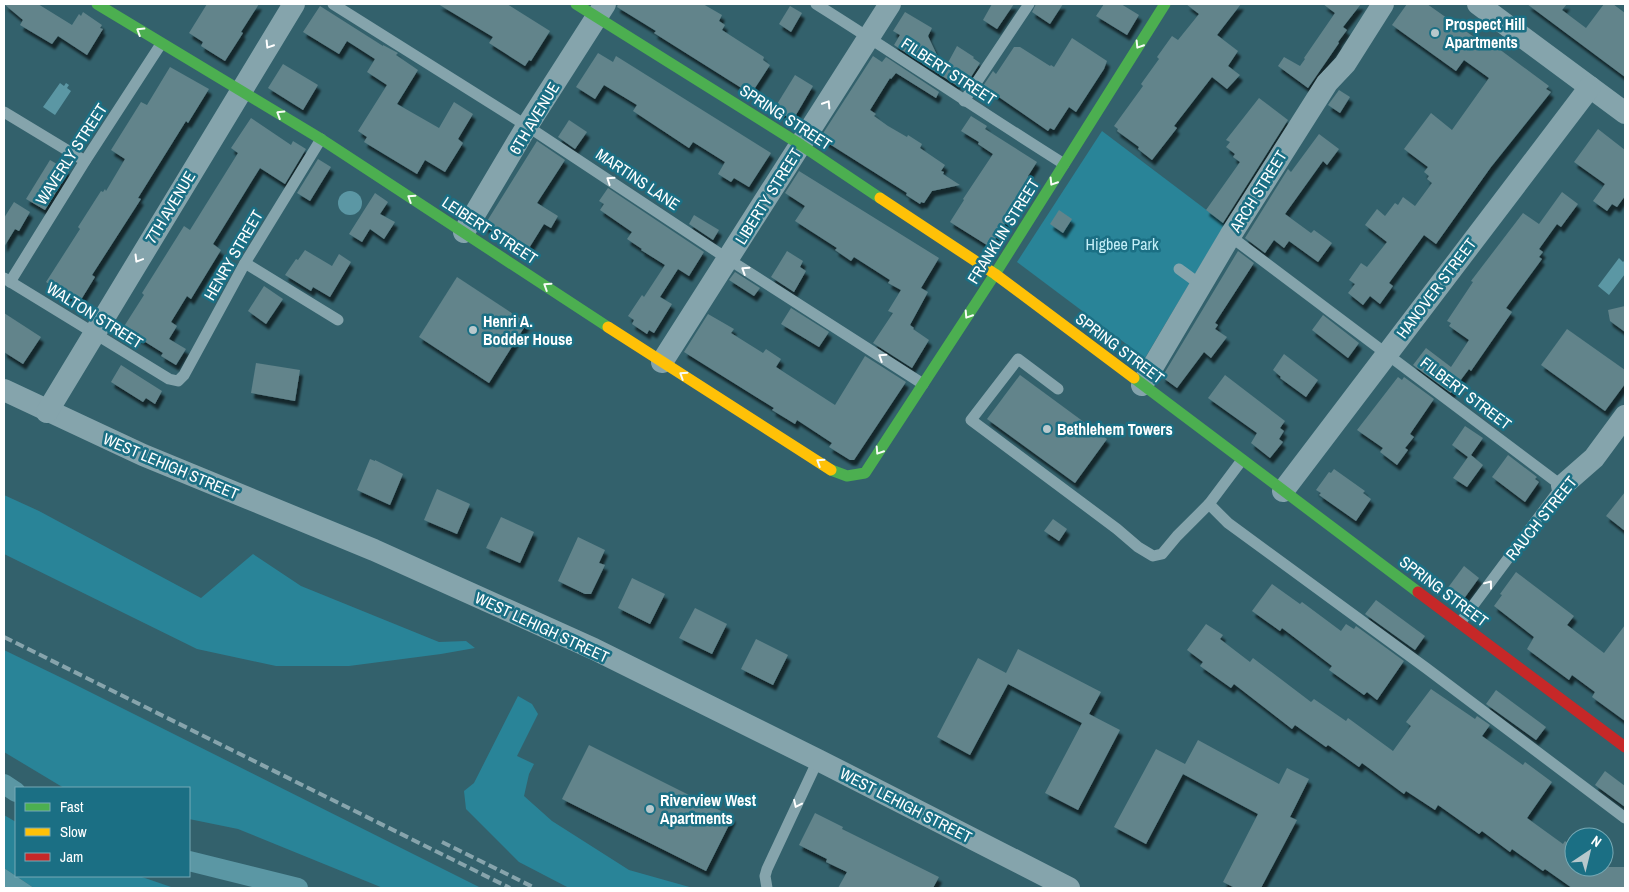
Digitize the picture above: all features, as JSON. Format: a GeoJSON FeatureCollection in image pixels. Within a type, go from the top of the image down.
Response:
{"type":"FeatureCollection","features":[{"type":"Feature","properties":{"kind":"street","name":"LEIBERT STREET"},"geometry":{"type":"LineString","coordinates":[[97,4],[321,139],[662,362],[836,473],[844,476],[857,476],[864,473]]}},
{"type":"Feature","properties":{"kind":"street","name":"7TH AVENUE"},"geometry":{"type":"LineString","coordinates":[[47,412],[93,333],[294,4]]}},
{"type":"Feature","properties":{"kind":"street","name":"SPRING STREET"},"geometry":{"type":"LineString","coordinates":[[576,4],[601,10],[995,274],[1625,748]]}},
{"type":"Feature","properties":{"kind":"street","name":"LIBERTY STREET"},"geometry":{"type":"LineString","coordinates":[[662,362],[890,4]]}},
{"type":"Feature","properties":{"kind":"street","name":"FRANKLIN STREET"},"geometry":{"type":"LineString","coordinates":[[864,473],[995,274],[1165,4]]}},
{"type":"Feature","properties":{"kind":"street","name":"ARCH STREET"},"geometry":{"type":"LineString","coordinates":[[1142,384],[1230,236],[1327,83],[1345,64],[1383,4]]}},
{"type":"Feature","properties":{"kind":"street"},"geometry":{"type":"LineString","coordinates":[[1478,4],[1625,113]]}},
{"type":"Feature","properties":{"kind":"street","name":"6TH AVENUE"},"geometry":{"type":"LineString","coordinates":[[464,232],[601,10]]}},
{"type":"Feature","properties":{"kind":"street","name":"HANOVER STREET"},"geometry":{"type":"LineString","coordinates":[[1283,490],[1590,86]]}},
{"type":"Feature","properties":{"kind":"street","name":"WEST LEHIGH STREET"},"geometry":{"type":"LineString","coordinates":[[4,390],[143,456],[374,550],[594,650],[818,760],[1069,888]]}},
{"type":"Feature","properties":{"kind":"street","name":"RAUCH STREET"},"geometry":{"type":"LineString","coordinates":[[1562,486],[1594,458],[1625,416]]}},
{"type":"Feature","properties":{"kind":"lane","name":"MARTINS LANE"},"geometry":{"type":"LineString","coordinates":[[333,4],[528,126],[728,259],[923,384]]}},
{"type":"Feature","properties":{"kind":"lane","name":"FILBERT STREET"},"geometry":{"type":"LineString","coordinates":[[816,4],[1064,164]]}},
{"type":"Feature","properties":{"kind":"lane"},"geometry":{"type":"LineString","coordinates":[[964,101],[1030,4]]}},
{"type":"Feature","properties":{"kind":"lane","name":"WAVERLY STREET"},"geometry":{"type":"LineString","coordinates":[[7,280],[161,44]]}},
{"type":"Feature","properties":{"kind":"lane"},"geometry":{"type":"LineString","coordinates":[[4,112],[85,161]]}},
{"type":"Feature","properties":{"kind":"lane","name":"HENRY STREET"},"geometry":{"type":"LineString","coordinates":[[169,379],[178,380],[184,375],[245,263],[321,139]]}},
{"type":"Feature","properties":{"kind":"lane","name":"FILBERT STREET"},"geometry":{"type":"LineString","coordinates":[[1230,236],[1562,486]]}},
{"type":"Feature","properties":{"kind":"lane"},"geometry":{"type":"LineString","coordinates":[[245,263],[338,320]]}},
{"type":"Feature","properties":{"kind":"lane"},"geometry":{"type":"LineString","coordinates":[[1179,269],[1201,285]]}},
{"type":"Feature","properties":{"kind":"lane","name":"WALTON STREET"},"geometry":{"type":"LineString","coordinates":[[7,280],[169,379]]}},
{"type":"Feature","properties":{"kind":"lane"},"geometry":{"type":"LineString","coordinates":[[1058,389],[1018,359],[971,420],[1117,529],[1138,547],[1153,556],[1162,554],[1209,504],[1242,460]]}},
{"type":"Feature","properties":{"kind":"lane","name":"RAUCH STREET"},"geometry":{"type":"LineString","coordinates":[[1460,623],[1562,486]]}},
{"type":"Feature","properties":{"kind":"lane"},"geometry":{"type":"LineString","coordinates":[[1209,504],[1228,523],[1418,662],[1625,818]]}},
{"type":"Feature","properties":{"kind":"lane"},"geometry":{"type":"LineString","coordinates":[[767,888],[765,876],[767,869],[818,760]]}},
{"type":"Feature","properties":{"kind":"green space","name":"Higbee Park"},"geometry":{"type":"Polygon","coordinates":[[[1102,131],[1225,224],[1145,358],[1017,262],[1102,131]]]}},
{"type":"Feature","properties":{"kind":"green space"},"geometry":{"type":"Polygon","coordinates":[[[4,495],[39,511],[201,598],[253,554],[301,586],[439,642],[466,641],[475,648],[349,666],[276,666],[197,649],[4,554],[4,495]]]}},
{"type":"Feature","properties":{"kind":"green space"},"geometry":{"type":"Polygon","coordinates":[[[4,650],[481,888],[383,888],[238,829],[190,819],[190,787],[62,787],[4,752],[4,650]]]}},
{"type":"Feature","properties":{"kind":"green space"},"geometry":{"type":"Polygon","coordinates":[[[518,696],[532,704],[538,714],[517,756],[534,764],[529,774],[524,796],[552,821],[629,870],[693,888],[569,888],[519,862],[466,809],[464,791],[474,783],[518,696]]]}},
{"type":"Feature","properties":{"kind":"green space"},"geometry":{"type":"Polygon","coordinates":[[[4,815],[15,821],[15,875],[4,868],[4,815]]]}},
{"type":"Feature","properties":{"kind":"green space"},"geometry":{"type":"Polygon","coordinates":[[[18,877],[142,877],[174,888],[34,888],[18,877]]]}},
{"type":"Feature","properties":{"kind":"shaded area"},"geometry":{"type":"Polygon","coordinates":[[[60,83],[64,86],[66,83],[69,85],[67,88],[71,91],[55,115],[43,107],[60,83]]]}},
{"type":"Feature","properties":{"kind":"shaded area"},"geometry":{"type":"Polygon","coordinates":[[[345,191],[355,191],[362,198],[362,208],[355,215],[345,215],[338,208],[338,198],[345,191]]]}},
{"type":"Feature","properties":{"kind":"shaded area"},"geometry":{"type":"Polygon","coordinates":[[[1619,258],[1623,262],[1625,260],[1625,274],[1609,295],[1598,286],[1619,258]]]}},
{"type":"Feature","properties":{"kind":"shaded area"},"geometry":{"type":"Polygon","coordinates":[[[4,868],[34,888],[4,888],[4,868]]]}},
{"type":"Feature","properties":{"kind":"building"},"geometry":{"type":"Polygon","coordinates":[[[4,4],[38,4],[72,25],[79,14],[81,16],[83,12],[102,25],[100,28],[103,29],[87,55],[58,36],[52,44],[20,25],[23,20],[4,4]]]}},
{"type":"Feature","properties":{"kind":"building"},"geometry":{"type":"Polygon","coordinates":[[[207,4],[259,4],[225,61],[201,46],[203,42],[189,33],[207,4]]]}},
{"type":"Feature","properties":{"kind":"building"},"geometry":{"type":"Polygon","coordinates":[[[438,4],[507,4],[550,31],[531,61],[529,60],[525,66],[489,43],[493,37],[438,4]]]}},
{"type":"Feature","properties":{"kind":"building"},"geometry":{"type":"Polygon","coordinates":[[[618,4],[703,4],[722,15],[719,21],[725,25],[722,30],[764,57],[763,60],[770,65],[751,94],[654,33],[656,31],[617,7],[618,4]]]}},
{"type":"Feature","properties":{"kind":"building"},"geometry":{"type":"Polygon","coordinates":[[[992,4],[1014,4],[997,29],[983,20],[992,4]]]}},
{"type":"Feature","properties":{"kind":"building"},"geometry":{"type":"Polygon","coordinates":[[[1036,4],[1063,4],[1050,24],[1032,12],[1036,4]]]}},
{"type":"Feature","properties":{"kind":"building"},"geometry":{"type":"Polygon","coordinates":[[[1104,4],[1121,4],[1139,15],[1127,35],[1096,16],[1104,4]]]}},
{"type":"Feature","properties":{"kind":"building"},"geometry":{"type":"Polygon","coordinates":[[[1186,4],[1241,4],[1217,35],[1238,51],[1228,66],[1240,75],[1227,89],[1212,77],[1174,126],[1177,128],[1152,160],[1138,149],[1139,147],[1117,131],[1118,129],[1114,126],[1143,86],[1141,84],[1159,59],[1157,57],[1172,36],[1178,40],[1199,14],[1186,4]]]}},
{"type":"Feature","properties":{"kind":"building"},"geometry":{"type":"Polygon","coordinates":[[[1323,4],[1361,4],[1343,27],[1347,30],[1308,88],[1278,66],[1284,57],[1300,66],[1335,13],[1323,4]]]}},
{"type":"Feature","properties":{"kind":"building"},"geometry":{"type":"Polygon","coordinates":[[[1407,4],[1427,4],[1484,44],[1487,40],[1549,86],[1546,89],[1551,92],[1491,167],[1436,244],[1424,235],[1389,283],[1393,286],[1380,304],[1370,296],[1363,305],[1348,293],[1355,284],[1349,280],[1361,263],[1367,267],[1387,242],[1365,225],[1377,209],[1385,216],[1395,203],[1398,205],[1403,197],[1415,206],[1432,183],[1427,179],[1429,176],[1424,172],[1428,167],[1404,149],[1431,113],[1452,130],[1489,78],[1464,60],[1456,71],[1392,25],[1407,4]]]}},
{"type":"Feature","properties":{"kind":"building"},"geometry":{"type":"Polygon","coordinates":[[[1527,4],[1567,4],[1562,10],[1586,28],[1604,4],[1613,4],[1625,13],[1625,77],[1527,4]]]}},
{"type":"Feature","properties":{"kind":"building"},"geometry":{"type":"Polygon","coordinates":[[[320,6],[383,46],[398,53],[396,55],[418,70],[397,104],[439,128],[454,102],[473,114],[458,139],[463,143],[445,172],[425,160],[417,174],[364,142],[367,137],[358,131],[387,85],[367,72],[375,59],[347,41],[339,54],[303,32],[320,6]]]}},
{"type":"Feature","properties":{"kind":"building"},"geometry":{"type":"Polygon","coordinates":[[[790,6],[802,13],[791,32],[779,24],[790,6]]]}},
{"type":"Feature","properties":{"kind":"building"},"geometry":{"type":"Polygon","coordinates":[[[905,12],[932,28],[928,36],[944,70],[957,46],[974,57],[980,63],[971,77],[964,73],[956,85],[894,45],[900,35],[893,31],[905,12]]]}},
{"type":"Feature","properties":{"kind":"building"},"geometry":{"type":"Polygon","coordinates":[[[1072,38],[1107,61],[1104,69],[1076,112],[1069,107],[1054,130],[1050,128],[1048,131],[983,86],[993,71],[996,74],[1014,47],[1020,47],[1054,67],[1072,38]]]}},
{"type":"Feature","properties":{"kind":"building"},"geometry":{"type":"Polygon","coordinates":[[[598,53],[613,62],[616,56],[771,153],[749,187],[734,178],[731,182],[718,174],[725,162],[693,142],[689,148],[633,111],[637,105],[604,85],[595,99],[576,87],[598,53]]]}},
{"type":"Feature","properties":{"kind":"building"},"geometry":{"type":"Polygon","coordinates":[[[873,56],[882,62],[886,57],[939,92],[936,98],[896,73],[890,78],[870,110],[876,114],[874,116],[888,126],[922,144],[920,148],[945,165],[941,171],[944,172],[943,174],[960,185],[932,191],[924,203],[921,202],[920,204],[906,195],[907,193],[820,138],[873,56]]]}},
{"type":"Feature","properties":{"kind":"building"},"geometry":{"type":"Polygon","coordinates":[[[283,64],[318,85],[303,110],[268,88],[283,64]]]}},
{"type":"Feature","properties":{"kind":"building"},"geometry":{"type":"Polygon","coordinates":[[[170,67],[209,89],[188,123],[186,121],[138,198],[141,199],[92,275],[95,277],[79,303],[46,282],[80,229],[78,227],[101,191],[103,192],[105,189],[106,191],[125,159],[111,150],[141,102],[147,105],[170,67]]]}},
{"type":"Feature","properties":{"kind":"building"},"geometry":{"type":"Polygon","coordinates":[[[795,75],[813,86],[793,120],[774,109],[795,75]]]}},
{"type":"Feature","properties":{"kind":"building"},"geometry":{"type":"Polygon","coordinates":[[[1339,90],[1350,97],[1340,113],[1328,105],[1339,90]]]}},
{"type":"Feature","properties":{"kind":"building"},"geometry":{"type":"Polygon","coordinates":[[[1259,98],[1288,120],[1223,223],[1206,210],[1240,162],[1233,157],[1235,154],[1226,147],[1230,142],[1226,140],[1259,98]]]}},
{"type":"Feature","properties":{"kind":"building"},"geometry":{"type":"Polygon","coordinates":[[[971,116],[987,126],[985,129],[1037,162],[1028,176],[1030,178],[1023,189],[1026,191],[990,247],[950,222],[993,154],[978,144],[979,142],[961,131],[971,116]]]}},
{"type":"Feature","properties":{"kind":"building"},"geometry":{"type":"Polygon","coordinates":[[[251,118],[291,145],[293,141],[306,149],[285,184],[260,168],[213,244],[221,250],[191,299],[187,296],[171,322],[177,326],[169,339],[186,349],[176,365],[161,356],[163,353],[123,328],[144,295],[142,293],[184,226],[190,230],[238,153],[231,148],[251,118]]]}},
{"type":"Feature","properties":{"kind":"building"},"geometry":{"type":"Polygon","coordinates":[[[569,120],[587,132],[575,149],[558,137],[569,120]]]}},
{"type":"Feature","properties":{"kind":"building"},"geometry":{"type":"Polygon","coordinates":[[[1598,129],[1625,150],[1625,196],[1617,207],[1612,204],[1607,211],[1593,201],[1605,184],[1574,162],[1598,129]]]}},
{"type":"Feature","properties":{"kind":"building"},"geometry":{"type":"Polygon","coordinates":[[[1319,134],[1339,149],[1327,165],[1323,161],[1285,214],[1311,233],[1314,230],[1332,243],[1318,262],[1289,241],[1284,248],[1274,240],[1265,253],[1245,238],[1288,169],[1291,172],[1319,134]]]}},
{"type":"Feature","properties":{"kind":"building"},"geometry":{"type":"Polygon","coordinates":[[[537,141],[565,160],[537,203],[558,216],[551,228],[544,224],[526,253],[484,226],[537,141]]]}},
{"type":"Feature","properties":{"kind":"building"},"geometry":{"type":"Polygon","coordinates":[[[318,159],[331,167],[310,201],[297,193],[318,159]]]}},
{"type":"Feature","properties":{"kind":"building"},"geometry":{"type":"Polygon","coordinates":[[[50,160],[69,171],[45,210],[26,199],[50,160]]]}},
{"type":"Feature","properties":{"kind":"building"},"geometry":{"type":"Polygon","coordinates":[[[799,171],[939,258],[921,288],[928,292],[910,325],[929,340],[912,368],[873,343],[893,313],[888,311],[901,290],[888,283],[890,280],[854,257],[851,261],[835,250],[837,248],[795,221],[805,206],[785,193],[799,171]]]}},
{"type":"Feature","properties":{"kind":"building"},"geometry":{"type":"Polygon","coordinates":[[[608,188],[704,252],[689,276],[678,269],[660,297],[672,304],[654,333],[649,330],[647,334],[632,324],[634,320],[628,316],[642,295],[644,297],[665,265],[627,239],[632,232],[600,210],[604,204],[599,201],[608,188]]]}},
{"type":"Feature","properties":{"kind":"building"},"geometry":{"type":"Polygon","coordinates":[[[1562,192],[1578,204],[1561,227],[1557,224],[1539,249],[1543,252],[1539,257],[1542,259],[1506,308],[1512,312],[1471,371],[1469,369],[1451,393],[1413,365],[1426,348],[1451,367],[1469,340],[1449,326],[1451,323],[1447,321],[1473,282],[1471,281],[1523,213],[1539,224],[1562,192]]]}},
{"type":"Feature","properties":{"kind":"building"},"geometry":{"type":"Polygon","coordinates":[[[375,193],[388,202],[380,214],[395,222],[384,239],[370,229],[362,242],[349,234],[375,193]]]}},
{"type":"Feature","properties":{"kind":"building"},"geometry":{"type":"Polygon","coordinates":[[[14,202],[30,212],[19,231],[15,229],[4,247],[4,218],[14,202]]]}},
{"type":"Feature","properties":{"kind":"building"},"geometry":{"type":"Polygon","coordinates":[[[1059,210],[1072,219],[1063,233],[1050,224],[1059,210]]]}},
{"type":"Feature","properties":{"kind":"building"},"geometry":{"type":"Polygon","coordinates":[[[694,215],[719,230],[713,240],[689,224],[694,215]]]}},
{"type":"Feature","properties":{"kind":"building"},"geometry":{"type":"Polygon","coordinates":[[[305,250],[332,266],[339,254],[351,262],[330,297],[313,287],[311,291],[285,275],[305,250]]]}},
{"type":"Feature","properties":{"kind":"building"},"geometry":{"type":"Polygon","coordinates":[[[787,251],[803,261],[800,267],[806,271],[794,292],[771,277],[787,251]]]}},
{"type":"Feature","properties":{"kind":"building"},"geometry":{"type":"Polygon","coordinates":[[[1238,251],[1254,263],[1215,323],[1218,325],[1215,329],[1227,337],[1211,358],[1204,352],[1177,388],[1162,377],[1238,251]]]}},
{"type":"Feature","properties":{"kind":"building"},"geometry":{"type":"Polygon","coordinates":[[[735,272],[760,288],[754,296],[729,280],[735,272]]]}},
{"type":"Feature","properties":{"kind":"building","name":"Henri A. Bodder House"},"geometry":{"type":"Polygon","coordinates":[[[457,277],[527,323],[489,383],[419,337],[457,277]]]}},
{"type":"Feature","properties":{"kind":"building"},"geometry":{"type":"Polygon","coordinates":[[[264,286],[283,299],[266,324],[248,311],[264,286]]]}},
{"type":"Feature","properties":{"kind":"building"},"geometry":{"type":"Polygon","coordinates":[[[1625,306],[1625,332],[1610,321],[1608,310],[1625,306]]]}},
{"type":"Feature","properties":{"kind":"building"},"geometry":{"type":"Polygon","coordinates":[[[791,308],[829,332],[819,347],[781,324],[791,308]]]}},
{"type":"Feature","properties":{"kind":"building"},"geometry":{"type":"Polygon","coordinates":[[[4,313],[41,337],[23,364],[4,352],[4,313]]]}},
{"type":"Feature","properties":{"kind":"building"},"geometry":{"type":"Polygon","coordinates":[[[708,314],[734,329],[731,333],[763,353],[766,349],[781,359],[776,367],[835,405],[865,356],[906,382],[854,460],[850,460],[829,447],[832,443],[797,420],[795,424],[772,410],[774,408],[684,352],[708,314]]]}},
{"type":"Feature","properties":{"kind":"building"},"geometry":{"type":"Polygon","coordinates":[[[1323,315],[1359,343],[1348,358],[1312,330],[1323,315]]]}},
{"type":"Feature","properties":{"kind":"building"},"geometry":{"type":"Polygon","coordinates":[[[1567,329],[1625,370],[1625,384],[1605,411],[1541,365],[1567,329]]]}},
{"type":"Feature","properties":{"kind":"building"},"geometry":{"type":"Polygon","coordinates":[[[1284,354],[1318,380],[1306,397],[1280,378],[1273,370],[1284,354]]]}},
{"type":"Feature","properties":{"kind":"building"},"geometry":{"type":"Polygon","coordinates":[[[256,363],[300,370],[295,401],[251,393],[256,363]]]}},
{"type":"Feature","properties":{"kind":"building"},"geometry":{"type":"Polygon","coordinates":[[[121,365],[162,391],[155,404],[146,398],[143,402],[111,382],[121,365]]]}},
{"type":"Feature","properties":{"kind":"building","name":"Bethlehem Towers"},"geometry":{"type":"Polygon","coordinates":[[[1020,375],[1107,439],[1075,483],[987,419],[1020,375]]]}},
{"type":"Feature","properties":{"kind":"building"},"geometry":{"type":"Polygon","coordinates":[[[1225,375],[1285,421],[1280,428],[1284,431],[1279,439],[1283,442],[1270,458],[1251,443],[1257,433],[1208,398],[1225,375]]]}},
{"type":"Feature","properties":{"kind":"building"},"geometry":{"type":"Polygon","coordinates":[[[1398,377],[1402,380],[1404,377],[1434,399],[1410,434],[1414,437],[1405,448],[1408,450],[1397,465],[1380,452],[1383,448],[1357,430],[1398,377]]]}},
{"type":"Feature","properties":{"kind":"building"},"geometry":{"type":"Polygon","coordinates":[[[1465,426],[1483,438],[1471,455],[1483,465],[1467,487],[1453,478],[1468,457],[1452,445],[1465,426]]]}},
{"type":"Feature","properties":{"kind":"building"},"geometry":{"type":"Polygon","coordinates":[[[1508,455],[1537,477],[1535,479],[1539,482],[1525,502],[1492,477],[1508,455]]]}},
{"type":"Feature","properties":{"kind":"building"},"geometry":{"type":"Polygon","coordinates":[[[370,459],[403,474],[390,505],[357,490],[370,459]]]}},
{"type":"Feature","properties":{"kind":"building"},"geometry":{"type":"Polygon","coordinates":[[[1334,469],[1365,491],[1363,493],[1371,499],[1356,521],[1319,495],[1321,493],[1316,490],[1329,472],[1331,473],[1334,469]]]}},
{"type":"Feature","properties":{"kind":"building"},"geometry":{"type":"Polygon","coordinates":[[[437,489],[470,504],[457,534],[424,520],[437,489]]]}},
{"type":"Feature","properties":{"kind":"building"},"geometry":{"type":"Polygon","coordinates":[[[1625,492],[1625,531],[1606,516],[1625,492]]]}},
{"type":"Feature","properties":{"kind":"building"},"geometry":{"type":"Polygon","coordinates":[[[501,517],[534,532],[520,563],[486,548],[501,517]]]}},
{"type":"Feature","properties":{"kind":"building"},"geometry":{"type":"Polygon","coordinates":[[[1053,519],[1067,529],[1059,541],[1044,531],[1053,519]]]}},
{"type":"Feature","properties":{"kind":"building"},"geometry":{"type":"Polygon","coordinates":[[[578,537],[605,550],[599,563],[605,565],[591,594],[585,594],[558,581],[578,537]]]}},
{"type":"Feature","properties":{"kind":"building"},"geometry":{"type":"Polygon","coordinates":[[[1464,566],[1479,578],[1463,600],[1447,589],[1464,566]]]}},
{"type":"Feature","properties":{"kind":"building"},"geometry":{"type":"Polygon","coordinates":[[[1516,572],[1574,616],[1567,625],[1604,653],[1625,625],[1625,721],[1592,697],[1595,692],[1572,675],[1569,680],[1527,649],[1534,637],[1494,606],[1516,572]]]}},
{"type":"Feature","properties":{"kind":"building"},"geometry":{"type":"Polygon","coordinates":[[[632,578],[665,594],[650,624],[618,608],[632,578]]]}},
{"type":"Feature","properties":{"kind":"building"},"geometry":{"type":"Polygon","coordinates":[[[1272,584],[1300,604],[1302,602],[1341,631],[1346,624],[1354,629],[1356,626],[1404,661],[1377,700],[1367,692],[1364,695],[1329,670],[1332,666],[1282,628],[1280,631],[1252,611],[1272,584]]]}},
{"type":"Feature","properties":{"kind":"building"},"geometry":{"type":"Polygon","coordinates":[[[1376,600],[1425,636],[1415,650],[1365,614],[1376,600]]]}},
{"type":"Feature","properties":{"kind":"building"},"geometry":{"type":"Polygon","coordinates":[[[695,608],[727,624],[712,654],[679,638],[695,608]]]}},
{"type":"Feature","properties":{"kind":"building"},"geometry":{"type":"Polygon","coordinates":[[[1206,624],[1223,635],[1220,639],[1250,662],[1253,658],[1311,702],[1314,699],[1346,721],[1348,718],[1393,751],[1411,726],[1406,722],[1431,689],[1475,719],[1477,716],[1490,725],[1482,736],[1523,765],[1525,762],[1552,782],[1527,818],[1563,844],[1564,842],[1564,877],[1614,877],[1614,867],[1625,867],[1625,888],[1572,888],[1545,869],[1543,871],[1512,849],[1510,852],[1482,831],[1479,834],[1438,805],[1435,810],[1406,791],[1404,794],[1362,763],[1359,767],[1295,725],[1292,729],[1234,684],[1231,688],[1200,666],[1203,662],[1187,650],[1206,624]]]}},
{"type":"Feature","properties":{"kind":"building"},"geometry":{"type":"Polygon","coordinates":[[[756,639],[788,655],[773,685],[741,669],[756,639]]]}},
{"type":"Feature","properties":{"kind":"building"},"geometry":{"type":"Polygon","coordinates":[[[1018,649],[1101,692],[1089,714],[1120,730],[1078,810],[1045,793],[1082,723],[1008,684],[970,755],[937,737],[978,658],[1006,673],[1018,649]]]}},
{"type":"Feature","properties":{"kind":"building"},"geometry":{"type":"Polygon","coordinates":[[[1496,690],[1546,727],[1536,740],[1486,704],[1496,690]]]}},
{"type":"Feature","properties":{"kind":"building"},"geometry":{"type":"Polygon","coordinates":[[[1198,740],[1279,784],[1287,768],[1309,779],[1290,817],[1297,820],[1261,888],[1235,888],[1223,882],[1258,814],[1183,774],[1146,844],[1114,827],[1156,749],[1185,764],[1198,740]]]}},
{"type":"Feature","properties":{"kind":"building","name":"Riverview West Apartments"},"geometry":{"type":"Polygon","coordinates":[[[589,745],[733,817],[706,871],[562,799],[589,745]]]}},
{"type":"Feature","properties":{"kind":"building"},"geometry":{"type":"Polygon","coordinates":[[[1605,771],[1625,786],[1625,807],[1595,785],[1605,771]]]}},
{"type":"Feature","properties":{"kind":"building"},"geometry":{"type":"Polygon","coordinates":[[[815,813],[843,827],[842,829],[939,877],[933,888],[838,888],[847,872],[826,862],[827,859],[799,845],[815,813]]]}},
{"type":"Feature","properties":{"kind":"waterway"},"geometry":{"type":"LineString","coordinates":[[4,784],[15,791]]}},
{"type":"Feature","properties":{"kind":"waterway"},"geometry":{"type":"LineString","coordinates":[[190,861],[298,888]]}},
{"type":"Feature","properties":{"kind":"railway"},"geometry":{"type":"LineString","coordinates":[[4,637],[510,888]]}},
{"type":"Feature","properties":{"kind":"railway"},"geometry":{"type":"LineString","coordinates":[[442,842],[535,888]]}},
{"type":"Feature","properties":{"kind":"traffic: fast"},"geometry":{"type":"LineString","coordinates":[[97,4],[321,139],[608,327]]}},
{"type":"Feature","properties":{"kind":"traffic: fast"},"geometry":{"type":"LineString","coordinates":[[576,4],[801,145],[880,198]]}},
{"type":"Feature","properties":{"kind":"traffic: fast"},"geometry":{"type":"LineString","coordinates":[[831,470],[847,476],[865,473],[995,274],[1165,4]]}},
{"type":"Feature","properties":{"kind":"traffic: fast"},"geometry":{"type":"LineString","coordinates":[[1134,378],[1418,592]]}},
{"type":"Feature","properties":{"kind":"traffic: slow"},"geometry":{"type":"LineString","coordinates":[[880,198],[995,274],[1134,378]]}},
{"type":"Feature","properties":{"kind":"traffic: slow"},"geometry":{"type":"LineString","coordinates":[[608,327],[831,470]]}},
{"type":"Feature","properties":{"kind":"traffic: jam"},"geometry":{"type":"LineString","coordinates":[[1418,592],[1625,747]]}},
{"type":"Feature","properties":{"kind":"place","name":"Prospect Hill Apartments"},"geometry":{"type":"Point","coordinates":[1435,33]}},
{"type":"Feature","properties":{"kind":"place","name":"Henri A. Bodder House"},"geometry":{"type":"Point","coordinates":[473,330]}},
{"type":"Feature","properties":{"kind":"place","name":"Bethlehem Towers"},"geometry":{"type":"Point","coordinates":[1047,429]}},
{"type":"Feature","properties":{"kind":"place","name":"Riverview West Apartments"},"geometry":{"type":"Point","coordinates":[650,809]}}]}
